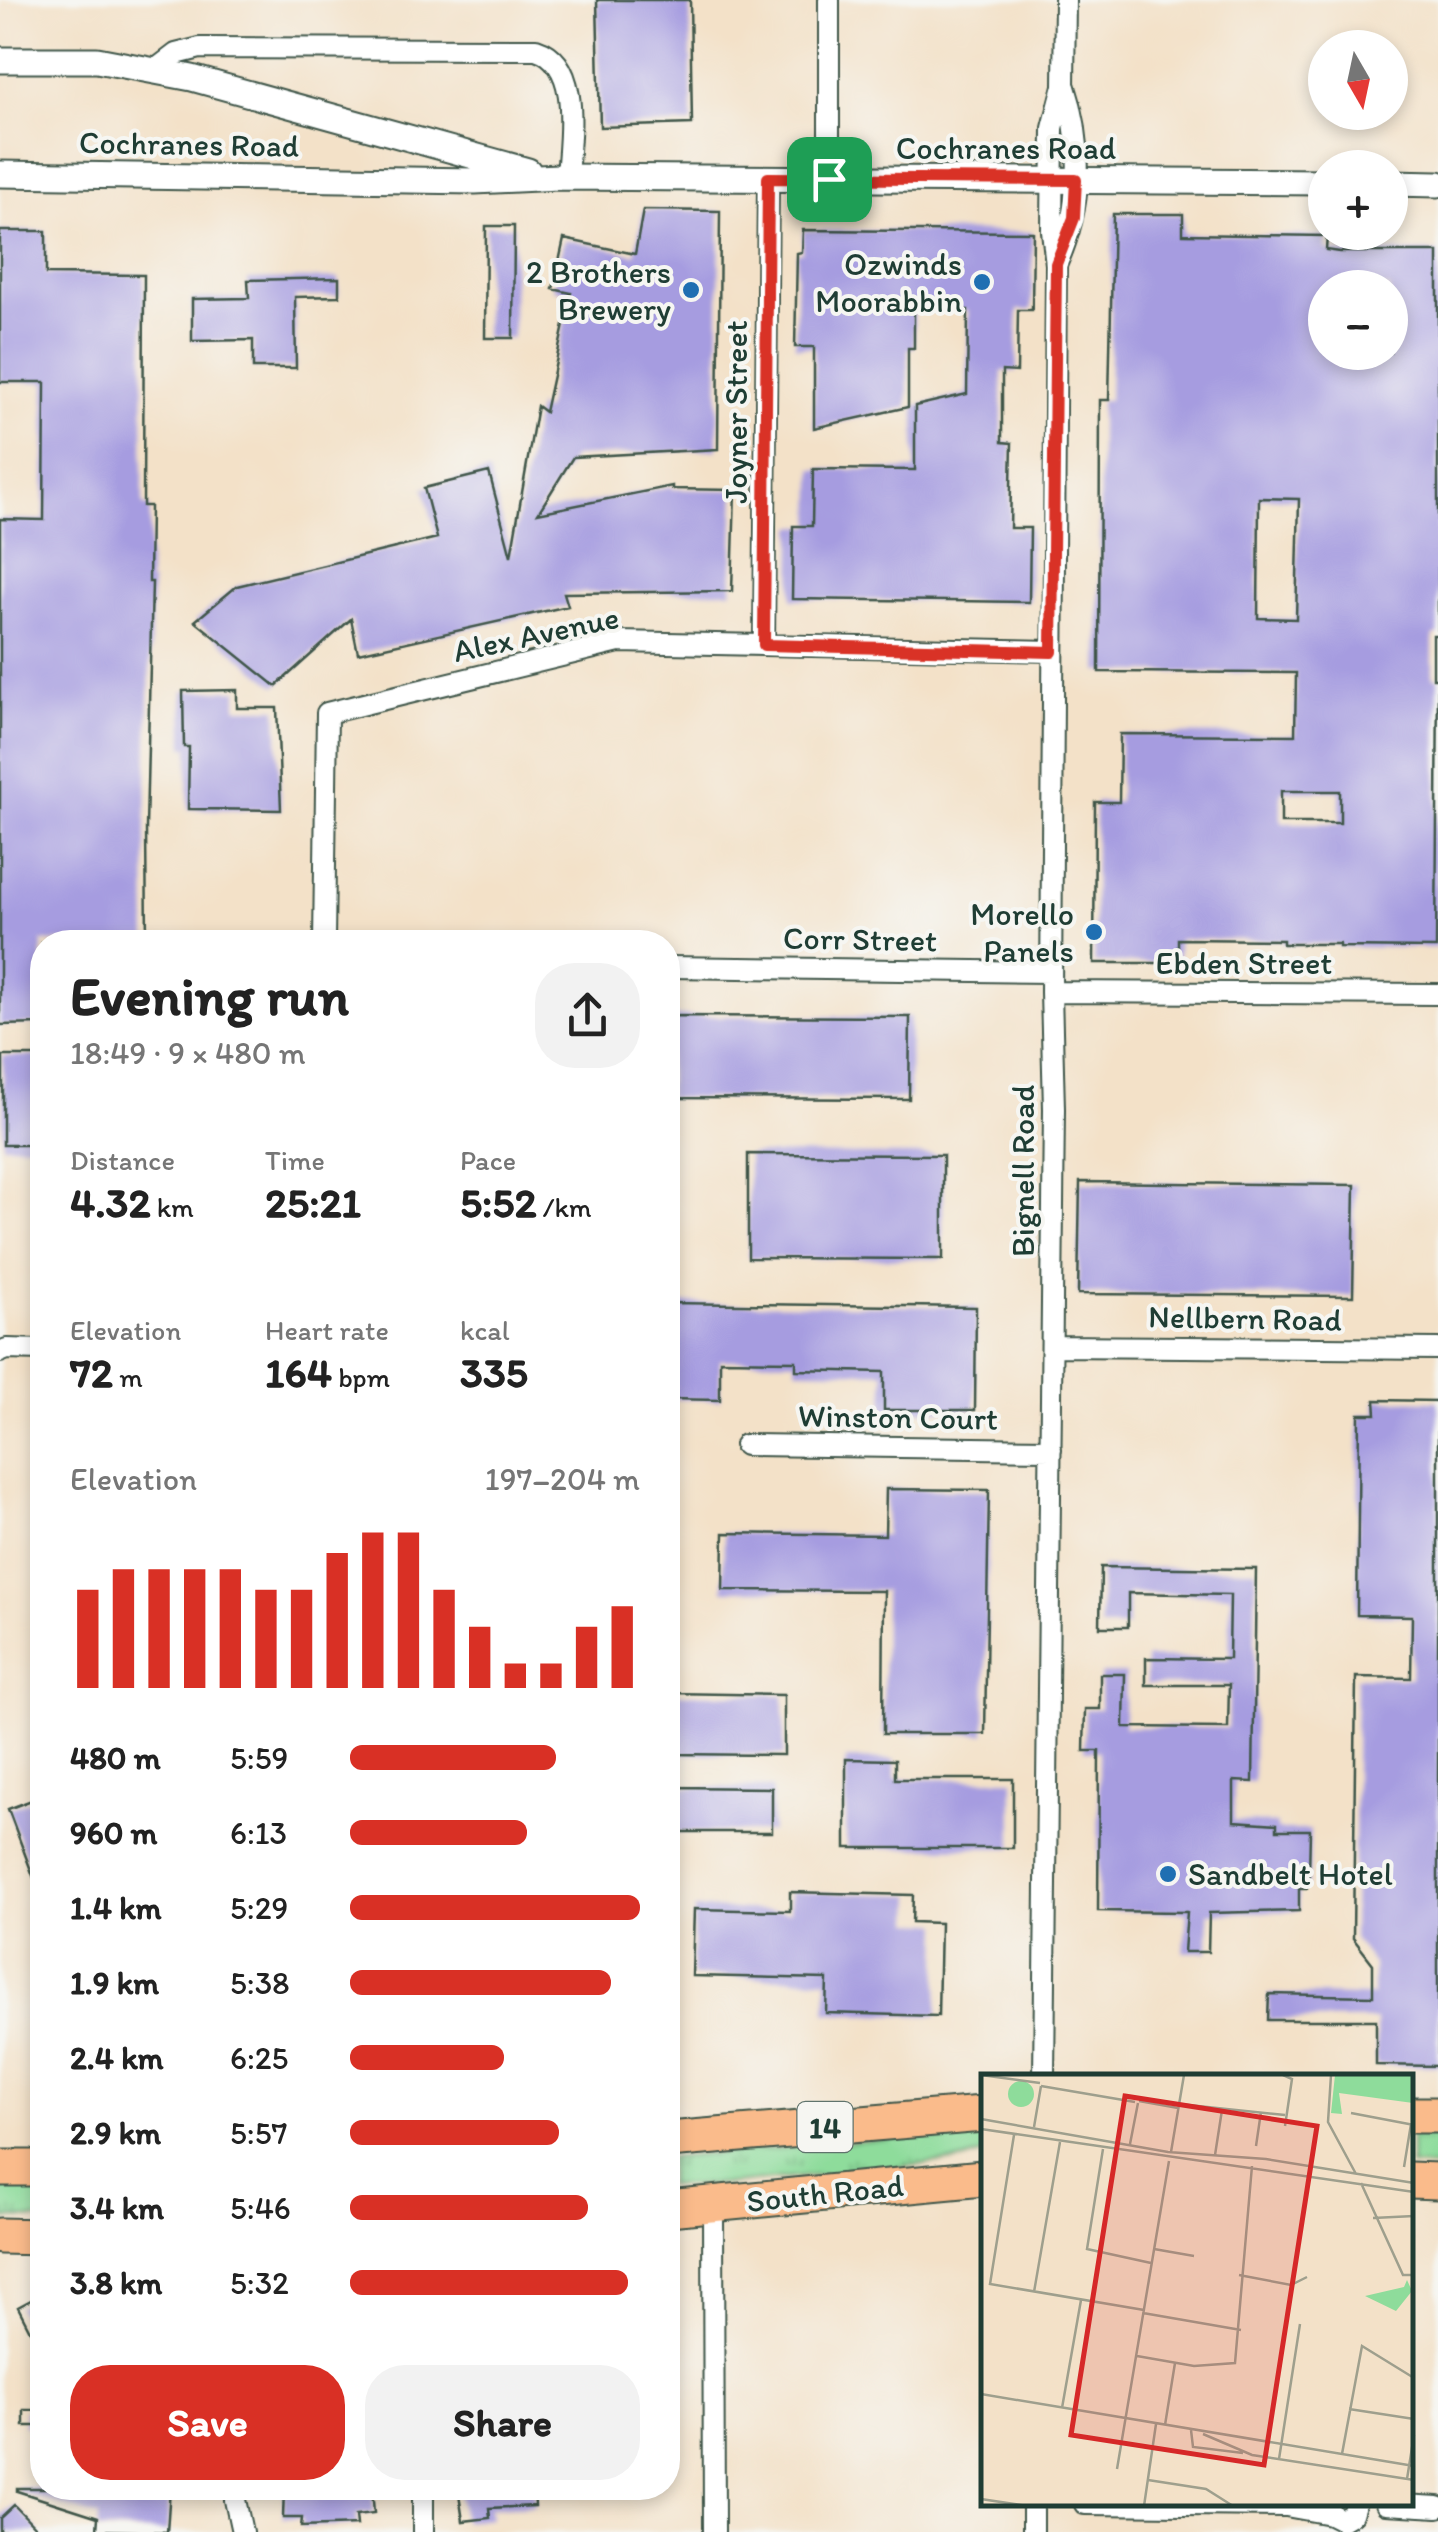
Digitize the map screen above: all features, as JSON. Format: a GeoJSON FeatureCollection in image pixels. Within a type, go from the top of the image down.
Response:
{"type":"FeatureCollection","features":[{"type":"Feature","properties":{"kind":"highway","name":"South Road"},"geometry":{"type":"LineString","coordinates":[[680,2139],[981,2114]]}},
{"type":"Feature","properties":{"kind":"highway"},"geometry":{"type":"LineString","coordinates":[[1413,2115],[1438,2116]]}},
{"type":"Feature","properties":{"kind":"highway"},"geometry":{"type":"LineString","coordinates":[[0,2168],[30,2168]]}},
{"type":"Feature","properties":{"kind":"highway","name":"South Road"},"geometry":{"type":"LineString","coordinates":[[680,2207],[979,2176]]}},
{"type":"Feature","properties":{"kind":"highway"},"geometry":{"type":"LineString","coordinates":[[0,2236],[30,2236]]}},
{"type":"Feature","properties":{"kind":"street"},"geometry":{"type":"LineString","coordinates":[[829,0],[829,179]]}},
{"type":"Feature","properties":{"kind":"street","name":"Bignell Road"},"geometry":{"type":"LineString","coordinates":[[1044,2074],[1054,1109],[1051,982],[1056,264],[1074,218],[1064,180],[1076,123],[1064,86],[1065,0]]}},
{"type":"Feature","properties":{"kind":"street"},"geometry":{"type":"LineString","coordinates":[[155,70],[176,54],[200,48],[536,49],[557,61],[566,79],[569,128],[562,177]]}},
{"type":"Feature","properties":{"kind":"street","name":"Cochranes Road"},"geometry":{"type":"LineString","coordinates":[[0,60],[98,60],[155,70],[486,161],[562,177]]}},
{"type":"Feature","properties":{"kind":"street","name":"Cochranes Road"},"geometry":{"type":"LineString","coordinates":[[0,174],[475,181],[562,177],[1308,182]]}},
{"type":"Feature","properties":{"kind":"street","name":"Joyner Street"},"geometry":{"type":"LineString","coordinates":[[764,645],[768,178]]}},
{"type":"Feature","properties":{"kind":"street"},"geometry":{"type":"LineString","coordinates":[[1408,183],[1438,184]]}},
{"type":"Feature","properties":{"kind":"street","name":"Alex Avenue"},"geometry":{"type":"LineString","coordinates":[[324,930],[327,713],[619,642],[1052,652]]}},
{"type":"Feature","properties":{"kind":"street","name":"Corr Street"},"geometry":{"type":"LineString","coordinates":[[680,967],[1051,982]]}},
{"type":"Feature","properties":{"kind":"street","name":"Ebden Street"},"geometry":{"type":"LineString","coordinates":[[1051,982],[1438,994]]}},
{"type":"Feature","properties":{"kind":"street","name":"Nellbern Road"},"geometry":{"type":"LineString","coordinates":[[1052,1346],[1438,1349]]}},
{"type":"Feature","properties":{"kind":"street"},"geometry":{"type":"LineString","coordinates":[[0,1352],[30,1351]]}},
{"type":"Feature","properties":{"kind":"street","name":"Winston Court"},"geometry":{"type":"LineString","coordinates":[[744,1445],[1051,1449]]}},
{"type":"Feature","properties":{"kind":"street"},"geometry":{"type":"LineString","coordinates":[[713,2204],[714,2532]]}},
{"type":"Feature","properties":{"kind":"street"},"geometry":{"type":"LineString","coordinates":[[234,2500],[242,2532]]}},
{"type":"Feature","properties":{"kind":"street"},"geometry":{"type":"LineString","coordinates":[[423,2500],[423,2532]]}},
{"type":"Feature","properties":{"kind":"street"},"geometry":{"type":"LineString","coordinates":[[1413,2506],[1438,2507]]}},
{"type":"Feature","properties":{"kind":"street"},"geometry":{"type":"LineString","coordinates":[[1032,2532],[1033,2507]]}},
{"type":"Feature","properties":{"kind":"street"},"geometry":{"type":"LineString","coordinates":[[1298,2507],[1341,2517],[1383,2507]]}},
{"type":"Feature","properties":{"kind":"green space"},"geometry":{"type":"Polygon","coordinates":[[[1413,2130],[1438,2131],[1438,2168],[1413,2166],[1413,2130]]]}},
{"type":"Feature","properties":{"kind":"green space"},"geometry":{"type":"Polygon","coordinates":[[[981,2131],[981,2155],[964,2160],[734,2184],[680,2186],[680,2157],[981,2131]]]}},
{"type":"Feature","properties":{"kind":"green space"},"geometry":{"type":"Polygon","coordinates":[[[0,2184],[30,2184],[30,2219],[0,2218],[0,2184]]]}},
{"type":"Feature","properties":{"kind":"building"},"geometry":{"type":"Polygon","coordinates":[[[597,0],[690,0],[692,124],[600,127],[597,0]]]}},
{"type":"Feature","properties":{"kind":"building"},"geometry":{"type":"Polygon","coordinates":[[[643,210],[720,211],[718,449],[573,457],[538,513],[672,486],[735,490],[732,591],[564,593],[568,606],[358,653],[351,619],[276,686],[195,621],[237,586],[437,538],[424,488],[489,472],[511,556],[537,406],[545,412],[571,293],[553,289],[564,239],[635,254],[643,210]]]}},
{"type":"Feature","properties":{"kind":"building"},"geometry":{"type":"Polygon","coordinates":[[[1113,214],[1183,214],[1183,234],[1308,236],[1308,250],[1438,252],[1438,635],[1433,635],[1433,678],[1438,678],[1436,948],[1178,939],[1178,963],[1094,963],[1095,802],[1119,802],[1120,734],[1295,735],[1296,673],[1099,672],[1100,400],[1109,400],[1113,214]],[[1259,498],[1258,618],[1296,619],[1299,499],[1259,498]],[[1281,791],[1281,823],[1340,823],[1340,791],[1281,791]]]}},
{"type":"Feature","properties":{"kind":"building"},"geometry":{"type":"Polygon","coordinates":[[[486,226],[514,226],[513,338],[485,338],[486,226]]]}},
{"type":"Feature","properties":{"kind":"building"},"geometry":{"type":"Polygon","coordinates":[[[803,230],[1033,232],[1032,310],[1018,310],[1017,372],[1002,371],[1002,442],[1012,443],[1010,528],[1030,528],[1029,602],[792,599],[793,526],[812,526],[813,469],[915,470],[915,406],[967,394],[968,310],[914,310],[914,348],[908,348],[908,407],[814,428],[814,347],[795,347],[797,253],[802,252],[803,230]]]}},
{"type":"Feature","properties":{"kind":"building"},"geometry":{"type":"Polygon","coordinates":[[[0,231],[46,231],[46,274],[144,275],[143,506],[150,506],[152,582],[147,930],[30,930],[30,1024],[0,1025],[0,519],[44,520],[45,382],[0,382],[0,231]]]}},
{"type":"Feature","properties":{"kind":"building"},"geometry":{"type":"Polygon","coordinates":[[[339,278],[339,296],[295,297],[296,368],[253,368],[253,340],[192,341],[192,299],[249,298],[248,280],[339,278]]]}},
{"type":"Feature","properties":{"kind":"building"},"geometry":{"type":"Polygon","coordinates":[[[237,690],[237,708],[277,708],[281,810],[188,809],[189,747],[184,747],[183,691],[237,690]]]}},
{"type":"Feature","properties":{"kind":"building"},"geometry":{"type":"Polygon","coordinates":[[[680,1016],[910,1017],[909,1099],[680,1098],[680,1016]]]}},
{"type":"Feature","properties":{"kind":"building"},"geometry":{"type":"Polygon","coordinates":[[[3,1056],[30,1056],[30,1145],[3,1145],[3,1056]]]}},
{"type":"Feature","properties":{"kind":"building"},"geometry":{"type":"Polygon","coordinates":[[[748,1154],[943,1155],[943,1259],[748,1258],[748,1154]]]}},
{"type":"Feature","properties":{"kind":"building"},"geometry":{"type":"Polygon","coordinates":[[[1080,1182],[1355,1185],[1353,1296],[1078,1294],[1080,1182]]]}},
{"type":"Feature","properties":{"kind":"building"},"geometry":{"type":"Polygon","coordinates":[[[680,1303],[976,1307],[975,1410],[884,1410],[884,1372],[796,1370],[796,1361],[720,1360],[720,1400],[680,1399],[680,1303]]]}},
{"type":"Feature","properties":{"kind":"building"},"geometry":{"type":"Polygon","coordinates":[[[1375,1400],[1438,1401],[1438,2066],[1376,2065],[1376,2020],[1268,2020],[1269,1994],[1373,1996],[1373,1964],[1353,1938],[1356,1677],[1411,1678],[1412,1616],[1357,1615],[1359,1414],[1376,1414],[1375,1400]]]}},
{"type":"Feature","properties":{"kind":"building"},"geometry":{"type":"Polygon","coordinates":[[[886,1489],[989,1490],[985,1734],[883,1734],[884,1591],[723,1590],[724,1533],[885,1535],[886,1489]]]}},
{"type":"Feature","properties":{"kind":"building"},"geometry":{"type":"Polygon","coordinates":[[[1101,1567],[1256,1569],[1253,1782],[1234,1781],[1234,1821],[1277,1824],[1277,1830],[1310,1830],[1309,1874],[1307,1888],[1299,1888],[1299,1911],[1209,1913],[1208,1952],[1184,1952],[1187,1912],[1098,1911],[1099,1751],[1084,1751],[1085,1709],[1100,1709],[1100,1674],[1125,1674],[1124,1727],[1228,1728],[1229,1685],[1146,1685],[1146,1658],[1229,1659],[1230,1595],[1128,1593],[1128,1627],[1100,1627],[1101,1567]]]}},
{"type":"Feature","properties":{"kind":"building"},"geometry":{"type":"Polygon","coordinates":[[[680,1693],[784,1695],[784,1755],[680,1754],[680,1693]]]}},
{"type":"Feature","properties":{"kind":"building"},"geometry":{"type":"Polygon","coordinates":[[[846,1759],[895,1760],[895,1779],[1013,1779],[1013,1848],[846,1848],[846,1759]]]}},
{"type":"Feature","properties":{"kind":"building"},"geometry":{"type":"Polygon","coordinates":[[[680,1787],[772,1788],[772,1832],[680,1832],[680,1787]]]}},
{"type":"Feature","properties":{"kind":"building"},"geometry":{"type":"Polygon","coordinates":[[[30,1801],[30,1868],[8,1809],[30,1801]]]}},
{"type":"Feature","properties":{"kind":"building"},"geometry":{"type":"Polygon","coordinates":[[[790,1892],[913,1895],[912,1922],[940,1923],[938,2016],[826,2013],[827,1979],[692,1976],[694,1909],[790,1911],[790,1892]]]}},
{"type":"Feature","properties":{"kind":"building"},"geometry":{"type":"Polygon","coordinates":[[[30,2300],[30,2330],[18,2307],[30,2300]]]}},
{"type":"Feature","properties":{"kind":"building"},"geometry":{"type":"Polygon","coordinates":[[[24,2410],[30,2410],[30,2426],[24,2426],[24,2410]]]}},
{"type":"Feature","properties":{"kind":"building"},"geometry":{"type":"Polygon","coordinates":[[[30,2488],[30,2495],[17,2491],[30,2488]]]}},
{"type":"Feature","properties":{"kind":"building"},"geometry":{"type":"Polygon","coordinates":[[[45,2500],[169,2500],[167,2532],[97,2530],[98,2517],[45,2500]]]}},
{"type":"Feature","properties":{"kind":"building"},"geometry":{"type":"Polygon","coordinates":[[[284,2500],[373,2500],[374,2513],[356,2515],[357,2525],[301,2527],[302,2518],[283,2518],[284,2500]]]}},
{"type":"Feature","properties":{"kind":"building"},"geometry":{"type":"Polygon","coordinates":[[[460,2500],[535,2500],[535,2506],[489,2508],[490,2518],[463,2521],[460,2500]]]}},
{"type":"Feature","properties":{"kind":"building"},"geometry":{"type":"Polygon","coordinates":[[[14,2505],[40,2532],[0,2532],[0,2518],[14,2505]]]}},
{"type":"Feature","properties":{"kind":"place","name":"Ozwinds Moorabbin"},"geometry":{"type":"Point","coordinates":[982,282]}},
{"type":"Feature","properties":{"kind":"place","name":"2 Brothers Brewery"},"geometry":{"type":"Point","coordinates":[691,290]}},
{"type":"Feature","properties":{"kind":"place","name":"Morello Panels"},"geometry":{"type":"Point","coordinates":[1094,932]}},
{"type":"Feature","properties":{"kind":"place","name":"Sandbelt Hotel"},"geometry":{"type":"Point","coordinates":[1168,1874]}},
{"type":"Feature","properties":{"kind":"route"},"geometry":{"type":"LineString","coordinates":[[768,178],[829,179],[1076,180],[1074,218],[1056,264],[1052,652],[764,645],[768,178]]}}]}
